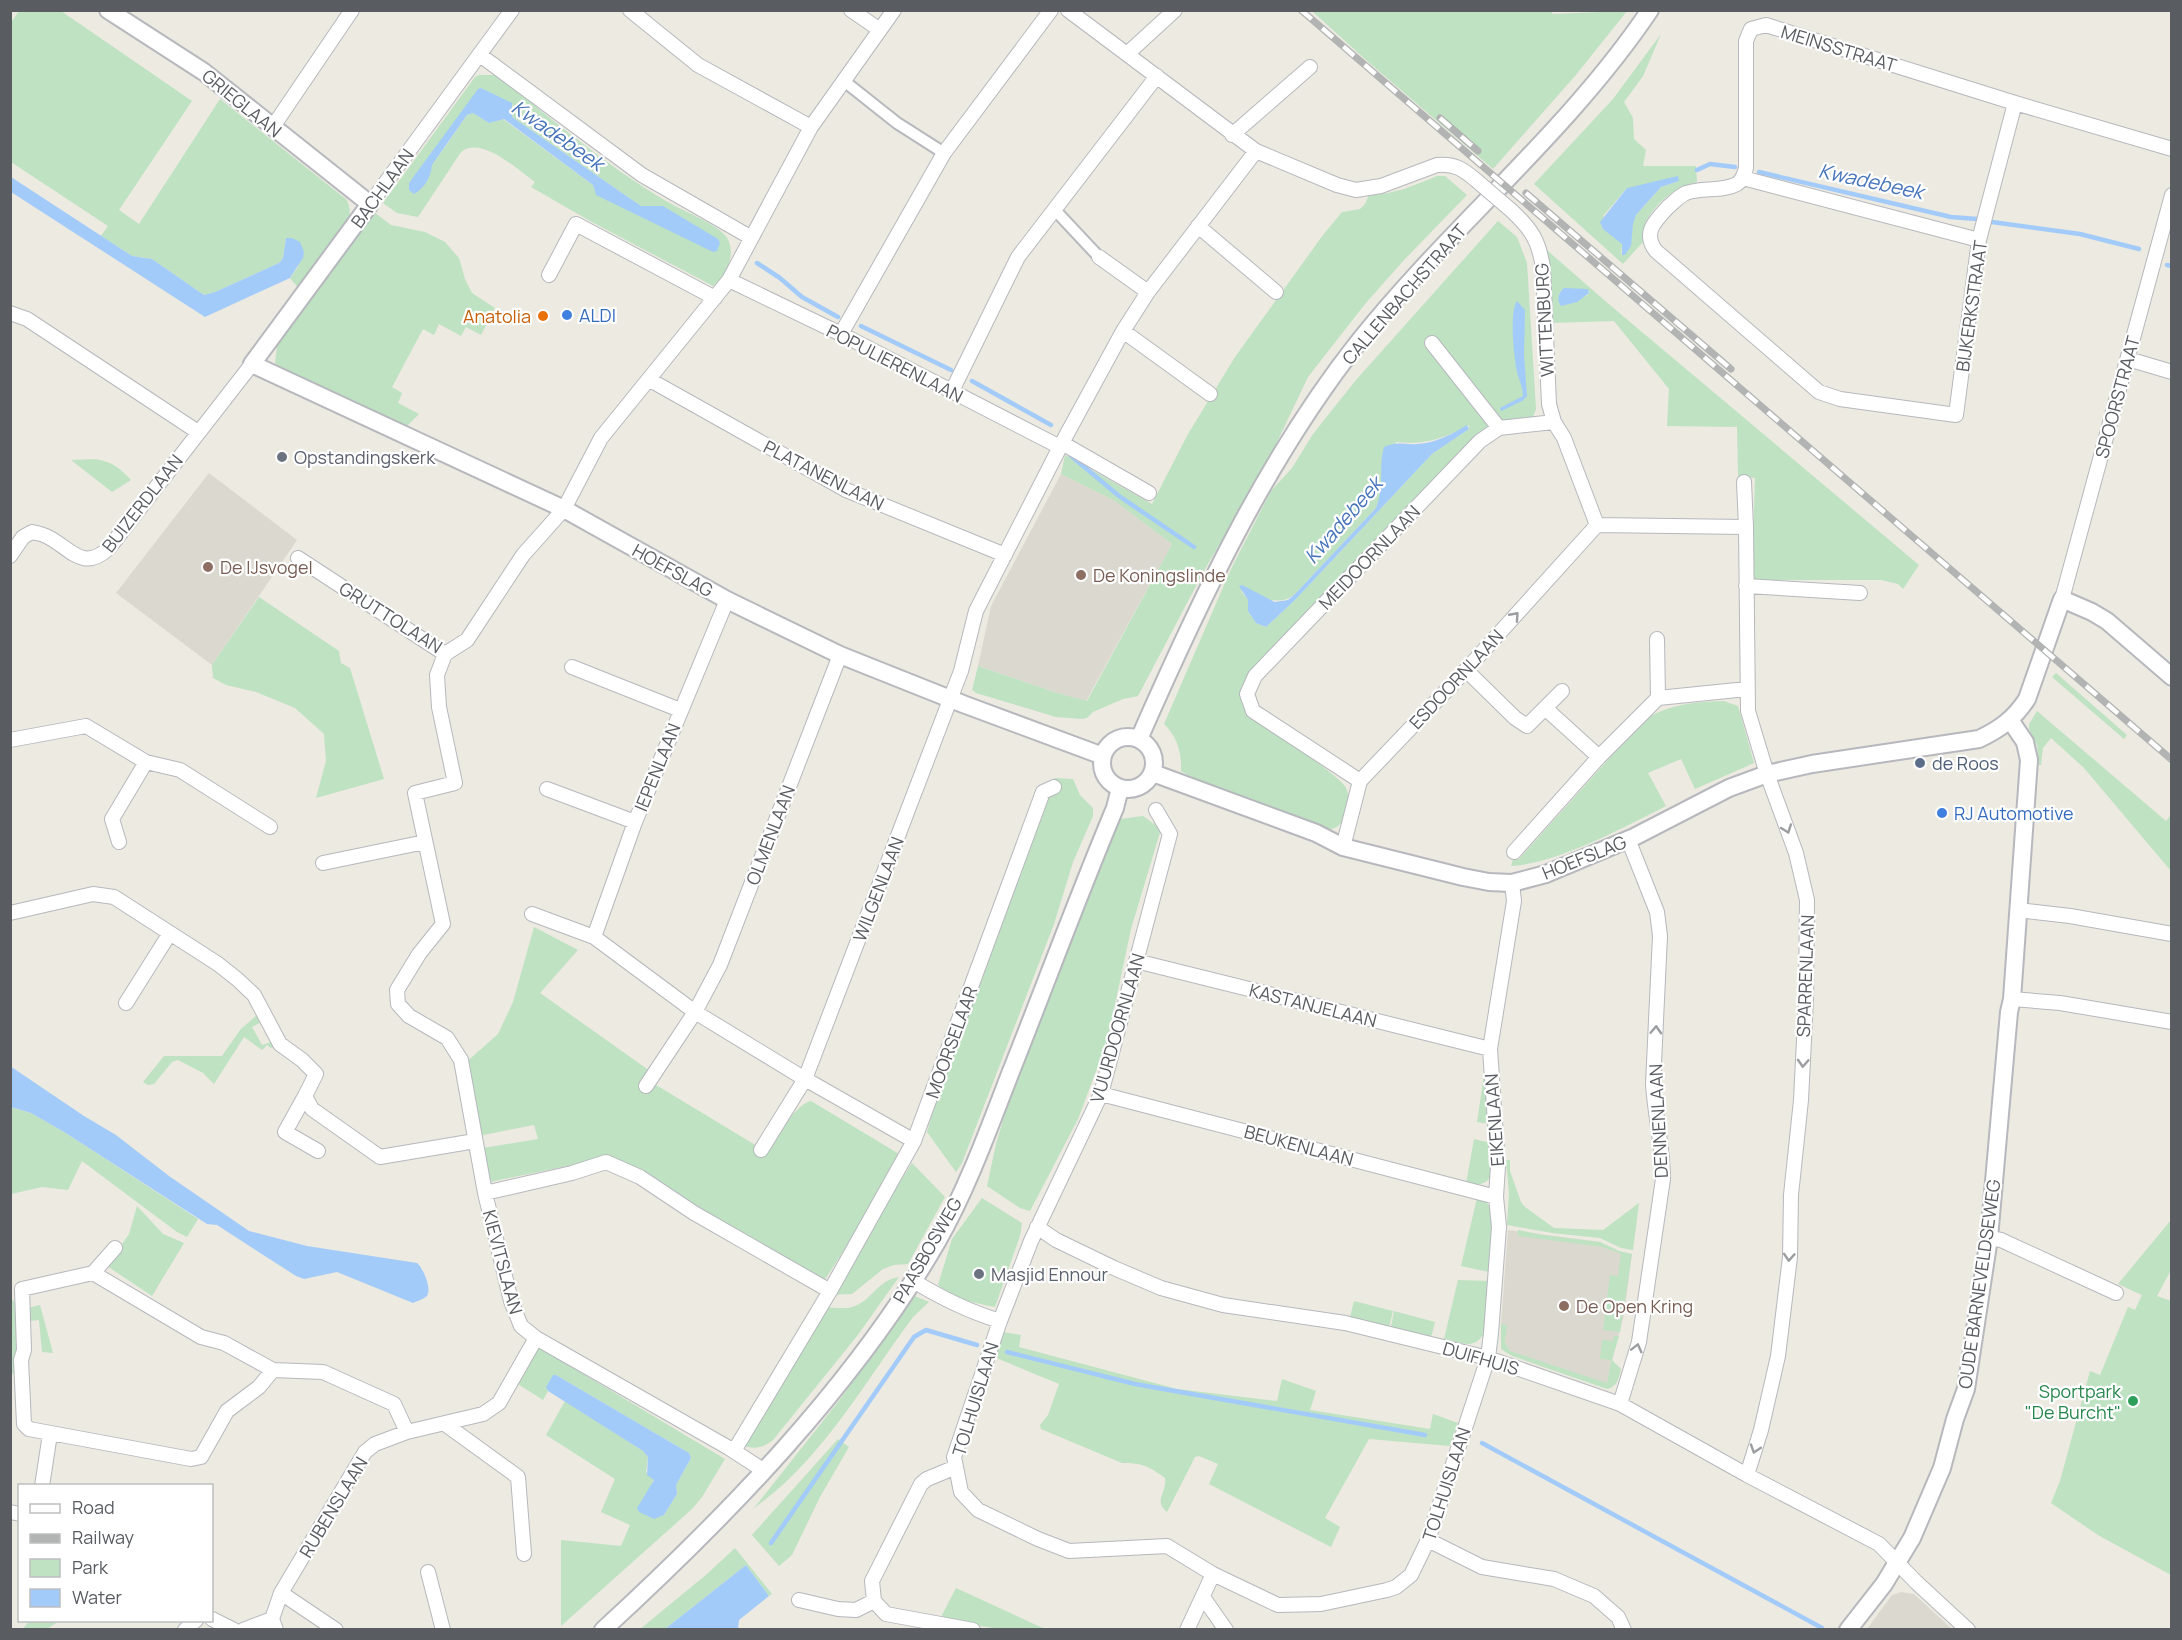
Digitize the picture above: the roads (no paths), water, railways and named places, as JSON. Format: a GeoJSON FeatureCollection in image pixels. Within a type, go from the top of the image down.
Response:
{"type":"FeatureCollection","features":[{"type":"Feature","properties":{"kind":"street","name":"GRIEGLAAN"},"geometry":{"type":"LineString","coordinates":[[108,10],[204,72],[370,204]]}},
{"type":"Feature","properties":{"kind":"street"},"geometry":{"type":"LineString","coordinates":[[272,128],[352,10]]}},
{"type":"Feature","properties":{"kind":"street","name":"BACHLAAN"},"geometry":{"type":"LineString","coordinates":[[252,364],[512,10]]}},
{"type":"Feature","properties":{"kind":"street"},"geometry":{"type":"LineString","coordinates":[[630,10],[698,65],[811,127]]}},
{"type":"Feature","properties":{"kind":"street"},"geometry":{"type":"LineString","coordinates":[[851,10],[880,30]]}},
{"type":"Feature","properties":{"kind":"street","name":"GRUTTOLAAN"},"geometry":{"type":"LineString","coordinates":[[298,558],[445,654],[467,640],[523,555],[564,509],[601,438],[729,280],[750,237],[811,127],[894,10]]}},
{"type":"Feature","properties":{"kind":"street"},"geometry":{"type":"LineString","coordinates":[[841,334],[944,153],[1051,10]]}},
{"type":"Feature","properties":{"kind":"street","name":"WITTENBURG"},"geometry":{"type":"LineString","coordinates":[[1068,10],[1256,151],[1337,185],[1356,190],[1381,186],[1437,165],[1447,164],[1464,170],[1512,211],[1533,233],[1540,251],[1543,268],[1549,404],[1554,422],[1564,438],[1597,525]]}},
{"type":"Feature","properties":{"kind":"street"},"geometry":{"type":"LineString","coordinates":[[1127,54],[1175,10]]}},
{"type":"Feature","properties":{"kind":"street","name":"CALLENBACHSTRAAT"},"geometry":{"type":"LineString","coordinates":[[1139,739],[1171,666],[1235,538],[1292,437],[1335,373],[1395,297],[1602,77],[1650,10]]}},
{"type":"Feature","properties":{"kind":"street","name":"MEINSSTRAAT"},"geometry":{"type":"LineString","coordinates":[[1743,178],[1746,168],[1746,41],[1751,29],[1766,25],[2015,103],[2172,149]]}},
{"type":"Feature","properties":{"kind":"street"},"geometry":{"type":"LineString","coordinates":[[480,55],[642,176],[750,237]]}},
{"type":"Feature","properties":{"kind":"street"},"geometry":{"type":"LineString","coordinates":[[1232,135],[1310,67]]}},
{"type":"Feature","properties":{"kind":"street"},"geometry":{"type":"LineString","coordinates":[[952,391],[1018,257],[1157,76]]}},
{"type":"Feature","properties":{"kind":"street"},"geometry":{"type":"LineString","coordinates":[[844,81],[894,121],[944,153]]}},
{"type":"Feature","properties":{"kind":"street","name":"BIJKERKSTRAAT"},"geometry":{"type":"LineString","coordinates":[[1743,178],[1737,184],[1727,187],[1689,192],[1678,197],[1655,221],[1651,230],[1650,244],[1818,392],[1830,397],[1956,415],[1979,240],[2015,103]]}},
{"type":"Feature","properties":{"kind":"street","name":"WILGENLAAN"},"geometry":{"type":"LineString","coordinates":[[761,1150],[805,1079],[961,671],[976,612],[1061,445],[1123,331],[1148,292],[1256,151]]}},
{"type":"Feature","properties":{"kind":"street"},"geometry":{"type":"LineString","coordinates":[[1743,178],[1979,240]]}},
{"type":"Feature","properties":{"kind":"street","name":"SPOORSTRAAT"},"geometry":{"type":"LineString","coordinates":[[2062,599],[2172,195]]}},
{"type":"Feature","properties":{"kind":"street"},"geometry":{"type":"LineString","coordinates":[[1054,208],[1099,257],[1148,292]]}},
{"type":"Feature","properties":{"kind":"street"},"geometry":{"type":"LineString","coordinates":[[549,275],[576,224],[715,297]]}},
{"type":"Feature","properties":{"kind":"street"},"geometry":{"type":"LineString","coordinates":[[1198,226],[1276,292]]}},
{"type":"Feature","properties":{"kind":"street","name":"POPULIERENLAAN"},"geometry":{"type":"LineString","coordinates":[[729,280],[1061,445],[1149,492]]}},
{"type":"Feature","properties":{"kind":"street"},"geometry":{"type":"LineString","coordinates":[[10,313],[27,319],[198,432]]}},
{"type":"Feature","properties":{"kind":"street"},"geometry":{"type":"LineString","coordinates":[[1123,331],[1210,394]]}},
{"type":"Feature","properties":{"kind":"street"},"geometry":{"type":"LineString","coordinates":[[1432,343],[1499,428],[1554,422]]}},
{"type":"Feature","properties":{"kind":"street"},"geometry":{"type":"LineString","coordinates":[[2128,359],[2172,372]]}},
{"type":"Feature","properties":{"kind":"street","name":"BUIZERDLAAN"},"geometry":{"type":"LineString","coordinates":[[10,556],[23,537],[32,532],[47,536],[78,557],[87,559],[99,557],[109,548],[252,364]]}},
{"type":"Feature","properties":{"kind":"street","name":"HOEFSLAG"},"geometry":{"type":"LineString","coordinates":[[252,364],[564,509],[727,600],[840,655],[1103,756]]}},
{"type":"Feature","properties":{"kind":"street","name":"PLATANENLAAN"},"geometry":{"type":"LineString","coordinates":[[650,380],[846,490],[1005,555]]}},
{"type":"Feature","properties":{"kind":"street","name":"MEIDOORNLAAN"},"geometry":{"type":"LineString","coordinates":[[1360,781],[1252,711],[1248,694],[1255,676],[1480,441],[1499,428]]}},
{"type":"Feature","properties":{"kind":"street","name":"SPARRENLAAN"},"geometry":{"type":"LineString","coordinates":[[1744,482],[1748,711],[1767,774],[1796,853],[1808,900],[1801,1100],[1791,1196],[1790,1257],[1778,1356],[1761,1430],[1747,1475]]}},
{"type":"Feature","properties":{"kind":"street"},"geometry":{"type":"LineString","coordinates":[[1597,525],[1746,527]]}},
{"type":"Feature","properties":{"kind":"street","name":"ESDOORNLAAN"},"geometry":{"type":"LineString","coordinates":[[1343,847],[1360,781],[1466,670],[1597,525]]}},
{"type":"Feature","properties":{"kind":"street"},"geometry":{"type":"LineString","coordinates":[[1746,586],[1860,593]]}},
{"type":"Feature","properties":{"kind":"street"},"geometry":{"type":"LineString","coordinates":[[2010,720],[2027,699],[2062,599],[2107,621],[2172,676]]}},
{"type":"Feature","properties":{"kind":"street","name":"IEPENLAAN"},"geometry":{"type":"LineString","coordinates":[[594,936],[635,822],[727,600]]}},
{"type":"Feature","properties":{"kind":"street"},"geometry":{"type":"LineString","coordinates":[[1657,639],[1658,698]]}},
{"type":"Feature","properties":{"kind":"street"},"geometry":{"type":"LineString","coordinates":[[323,863],[425,843],[415,793],[455,783],[439,707],[437,675],[445,654]]}},
{"type":"Feature","properties":{"kind":"street","name":"OLMENLAAN"},"geometry":{"type":"LineString","coordinates":[[646,1086],[696,1012],[720,964],[840,655]]}},
{"type":"Feature","properties":{"kind":"street"},"geometry":{"type":"LineString","coordinates":[[572,667],[680,710]]}},
{"type":"Feature","properties":{"kind":"street"},"geometry":{"type":"LineString","coordinates":[[1466,670],[1515,718],[1527,726],[1562,691]]}},
{"type":"Feature","properties":{"kind":"street"},"geometry":{"type":"LineString","coordinates":[[1514,852],[1599,757],[1658,698],[1747,689]]}},
{"type":"Feature","properties":{"kind":"street"},"geometry":{"type":"LineString","coordinates":[[1545,708],[1599,757]]}},
{"type":"Feature","properties":{"kind":"street","name":"HOEFSLAG"},"geometry":{"type":"LineString","coordinates":[[1153,773],[1316,833],[1343,847],[1463,877],[1489,882],[1512,883],[1546,874],[1628,839],[1729,788],[1767,774],[1812,764],[1979,739],[1998,730],[2010,720]]}},
{"type":"Feature","properties":{"kind":"street","name":"OUDE BARNEVELDSEWEG"},"geometry":{"type":"LineString","coordinates":[[1848,1629],[1884,1584],[1912,1538],[1934,1486],[1966,1389],[1989,1238],[2012,999],[2029,760],[2025,742],[2010,720]]}},
{"type":"Feature","properties":{"kind":"street"},"geometry":{"type":"LineString","coordinates":[[10,740],[86,726],[146,762],[180,770],[270,827]]}},
{"type":"Feature","properties":{"kind":"street"},"geometry":{"type":"LineString","coordinates":[[1130,736],[1139,739],[1151,749],[1155,765],[1153,773],[1148,782],[1139,788],[1130,790],[1120,788],[1105,776],[1102,766],[1103,756],[1113,741],[1130,736]]}},
{"type":"Feature","properties":{"kind":"street"},"geometry":{"type":"LineString","coordinates":[[119,842],[112,819],[146,762]]}},
{"type":"Feature","properties":{"kind":"street","name":"MOORSELAAR"},"geometry":{"type":"LineString","coordinates":[[734,1451],[830,1291],[914,1141],[1042,792],[1054,787]]}},
{"type":"Feature","properties":{"kind":"street","name":"PAASBOSWEG"},"geometry":{"type":"LineString","coordinates":[[603,1629],[695,1541],[810,1417],[869,1344],[937,1241],[984,1142],[1115,808],[1120,788]]}},
{"type":"Feature","properties":{"kind":"street"},"geometry":{"type":"LineString","coordinates":[[548,789],[635,822]]}},
{"type":"Feature","properties":{"kind":"street","name":"VUURDOORNLAAN"},"geometry":{"type":"LineString","coordinates":[[1031,1241],[1101,1094],[1170,834],[1156,810]]}},
{"type":"Feature","properties":{"kind":"street","name":"DENNENLAAN"},"geometry":{"type":"LineString","coordinates":[[1620,1404],[1639,1342],[1663,1179],[1663,1160],[1654,1108],[1653,1084],[1660,936],[1657,912],[1628,839]]}},
{"type":"Feature","properties":{"kind":"street","name":"KIEVITSLAAN"},"geometry":{"type":"LineString","coordinates":[[425,843],[443,924],[419,954],[397,990],[398,1004],[409,1016],[447,1038],[461,1060],[485,1193],[511,1301],[521,1326],[536,1338],[734,1451],[763,1470]]}},
{"type":"Feature","properties":{"kind":"street","name":"EIKENLAAN"},"geometry":{"type":"LineString","coordinates":[[1488,1358],[1499,1227],[1496,1197],[1498,1166],[1490,1049],[1514,901],[1512,883]]}},
{"type":"Feature","properties":{"kind":"street"},"geometry":{"type":"LineString","coordinates":[[10,913],[93,894],[114,897],[225,969],[254,995],[280,1044],[316,1074],[285,1132],[318,1151]]}},
{"type":"Feature","properties":{"kind":"street"},"geometry":{"type":"LineString","coordinates":[[2018,910],[2070,916],[2172,934]]}},
{"type":"Feature","properties":{"kind":"street"},"geometry":{"type":"LineString","coordinates":[[532,914],[594,936],[696,1012],[805,1079],[914,1141]]}},
{"type":"Feature","properties":{"kind":"street"},"geometry":{"type":"LineString","coordinates":[[126,1003],[170,933]]}},
{"type":"Feature","properties":{"kind":"street","name":"KASTANJELAAN"},"geometry":{"type":"LineString","coordinates":[[1136,961],[1490,1049]]}},
{"type":"Feature","properties":{"kind":"street"},"geometry":{"type":"LineString","coordinates":[[2012,999],[2060,1003],[2172,1023]]}},
{"type":"Feature","properties":{"kind":"street","name":"BEUKENLAAN"},"geometry":{"type":"LineString","coordinates":[[1101,1094],[1496,1197]]}},
{"type":"Feature","properties":{"kind":"street"},"geometry":{"type":"LineString","coordinates":[[305,1096],[312,1109],[380,1158],[475,1141]]}},
{"type":"Feature","properties":{"kind":"street"},"geometry":{"type":"LineString","coordinates":[[485,1193],[572,1173],[606,1162],[640,1177],[694,1214],[830,1291]]}},
{"type":"Feature","properties":{"kind":"street","name":"DUIFHUIS"},"geometry":{"type":"LineString","coordinates":[[1037,1227],[1056,1240],[1161,1288],[1223,1305],[1345,1323],[1488,1358],[1620,1404],[1747,1475],[1879,1544],[1968,1629]]}},
{"type":"Feature","properties":{"kind":"street"},"geometry":{"type":"LineString","coordinates":[[1989,1238],[2001,1240],[2116,1293]]}},
{"type":"Feature","properties":{"kind":"street","name":"TOLHUISLAAN"},"geometry":{"type":"LineString","coordinates":[[1031,1241],[1000,1321],[954,1457],[961,1492],[978,1510],[1069,1551],[1167,1546],[1213,1574],[1278,1605],[1321,1604],[1387,1590],[1396,1587],[1411,1575],[1428,1540],[1488,1358]]}},
{"type":"Feature","properties":{"kind":"street"},"geometry":{"type":"LineString","coordinates":[[115,1248],[93,1273],[22,1289],[24,1350],[21,1360],[17,1425],[50,1434],[190,1459],[201,1457],[227,1411],[259,1387],[273,1370]]}},
{"type":"Feature","properties":{"kind":"street"},"geometry":{"type":"LineString","coordinates":[[93,1273],[201,1336],[224,1343],[273,1370],[323,1372],[394,1404],[407,1432]]}},
{"type":"Feature","properties":{"kind":"street"},"geometry":{"type":"LineString","coordinates":[[912,1280],[951,1304],[1000,1321]]}},
{"type":"Feature","properties":{"kind":"street","name":"RUBENSLAAN"},"geometry":{"type":"LineString","coordinates":[[274,1624],[281,1593],[364,1452],[375,1444],[407,1432],[483,1414],[499,1403],[536,1338]]}},
{"type":"Feature","properties":{"kind":"street"},"geometry":{"type":"LineString","coordinates":[[445,1424],[518,1477],[524,1554]]}},
{"type":"Feature","properties":{"kind":"street"},"geometry":{"type":"LineString","coordinates":[[42,1484],[50,1434]]}},
{"type":"Feature","properties":{"kind":"street"},"geometry":{"type":"LineString","coordinates":[[956,1467],[927,1479],[915,1492],[872,1581],[874,1601],[886,1614],[898,1618],[973,1629]]}},
{"type":"Feature","properties":{"kind":"street"},"geometry":{"type":"LineString","coordinates":[[1428,1540],[1482,1567],[1554,1579],[1594,1596],[1618,1617],[1624,1629]]}},
{"type":"Feature","properties":{"kind":"street"},"geometry":{"type":"LineString","coordinates":[[428,1572],[443,1629]]}},
{"type":"Feature","properties":{"kind":"street"},"geometry":{"type":"LineString","coordinates":[[1187,1629],[1213,1574]]}},
{"type":"Feature","properties":{"kind":"street"},"geometry":{"type":"LineString","coordinates":[[1396,1587],[1402,1600]]}},
{"type":"Feature","properties":{"kind":"street"},"geometry":{"type":"LineString","coordinates":[[281,1593],[336,1629]]}},
{"type":"Feature","properties":{"kind":"street"},"geometry":{"type":"LineString","coordinates":[[1203,1597],[1226,1629]]}},
{"type":"Feature","properties":{"kind":"street"},"geometry":{"type":"LineString","coordinates":[[799,1600],[837,1609],[856,1610],[874,1601]]}},
{"type":"Feature","properties":{"kind":"street"},"geometry":{"type":"LineString","coordinates":[[213,1619],[234,1629]]}},
{"type":"Feature","properties":{"kind":"street"},"geometry":{"type":"LineString","coordinates":[[243,1629],[274,1624]]}},
{"type":"Feature","properties":{"kind":"water"},"geometry":{"type":"Polygon","coordinates":[[[481,88],[512,103],[512,117],[641,206],[663,206],[718,239],[720,243],[717,251],[713,252],[596,195],[593,185],[504,119],[489,123],[473,113],[467,115],[432,165],[426,182],[414,194],[409,190],[409,183],[481,88]]]}},
{"type":"Feature","properties":{"kind":"water"},"geometry":{"type":"Polygon","coordinates":[[[1678,176],[1679,181],[1661,187],[1636,215],[1631,246],[1625,255],[1622,255],[1622,244],[1603,229],[1600,222],[1627,188],[1678,176]]]}},
{"type":"Feature","properties":{"kind":"water"},"geometry":{"type":"Polygon","coordinates":[[[11,177],[132,256],[152,259],[204,295],[279,263],[283,258],[286,238],[300,242],[304,252],[303,258],[290,278],[205,317],[11,192],[11,177]]]}},
{"type":"Feature","properties":{"kind":"water"},"geometry":{"type":"Polygon","coordinates":[[[1564,288],[1588,289],[1589,293],[1577,302],[1561,306],[1559,296],[1564,288]]]}},
{"type":"Feature","properties":{"kind":"water"},"geometry":{"type":"Polygon","coordinates":[[[1517,301],[1525,310],[1524,354],[1527,396],[1522,401],[1501,411],[1500,408],[1523,396],[1517,372],[1513,335],[1513,315],[1517,301]]]}},
{"type":"Feature","properties":{"kind":"water"},"geometry":{"type":"Polygon","coordinates":[[[1467,425],[1469,429],[1432,454],[1295,600],[1266,627],[1256,623],[1248,611],[1248,600],[1239,586],[1242,585],[1275,602],[1288,600],[1295,594],[1376,508],[1379,500],[1384,447],[1431,442],[1467,425]]]}},
{"type":"Feature","properties":{"kind":"water"},"geometry":{"type":"Polygon","coordinates":[[[10,1066],[116,1135],[169,1176],[249,1231],[307,1246],[417,1263],[426,1278],[427,1296],[413,1303],[337,1272],[304,1279],[296,1276],[217,1225],[207,1224],[64,1132],[31,1113],[11,1107],[10,1066]]]}},
{"type":"Feature","properties":{"kind":"water"},"geometry":{"type":"Polygon","coordinates":[[[553,1375],[689,1453],[691,1458],[676,1485],[677,1494],[664,1515],[654,1519],[639,1512],[637,1508],[654,1480],[647,1475],[648,1457],[643,1451],[548,1391],[546,1387],[553,1375]]]}},
{"type":"Feature","properties":{"kind":"water"},"geometry":{"type":"Polygon","coordinates":[[[746,1565],[769,1596],[739,1620],[738,1629],[665,1629],[746,1565]]]}},
{"type":"Feature","properties":{"kind":"waterway","name":"Kwadebeek"},"geometry":{"type":"LineString","coordinates":[[1697,170],[1710,164],[1735,167]]}},
{"type":"Feature","properties":{"kind":"waterway","name":"Kwadebeek"},"geometry":{"type":"LineString","coordinates":[[1759,172],[1951,217],[1977,219]]}},
{"type":"Feature","properties":{"kind":"waterway","name":"Kwadebeek"},"geometry":{"type":"LineString","coordinates":[[1992,222],[2080,234],[2139,249]]}},
{"type":"Feature","properties":{"kind":"waterway","name":"Kwadebeek"},"geometry":{"type":"LineString","coordinates":[[757,263],[780,278],[802,297],[838,317]]}},
{"type":"Feature","properties":{"kind":"waterway","name":"Kwadebeek"},"geometry":{"type":"LineString","coordinates":[[2167,265],[2172,266]]}},
{"type":"Feature","properties":{"kind":"waterway","name":"Kwadebeek"},"geometry":{"type":"LineString","coordinates":[[861,326],[951,370]]}},
{"type":"Feature","properties":{"kind":"waterway","name":"Kwadebeek"},"geometry":{"type":"LineString","coordinates":[[972,381],[1051,425]]}},
{"type":"Feature","properties":{"kind":"waterway","name":"Kwadebeek"},"geometry":{"type":"LineString","coordinates":[[1070,455],[1119,496],[1194,547]]}},
{"type":"Feature","properties":{"kind":"waterway"},"geometry":{"type":"LineString","coordinates":[[771,1543],[914,1337],[926,1330],[977,1345]]}},
{"type":"Feature","properties":{"kind":"waterway"},"geometry":{"type":"LineString","coordinates":[[1007,1352],[1135,1384],[1425,1435]]}},
{"type":"Feature","properties":{"kind":"waterway"},"geometry":{"type":"LineString","coordinates":[[1482,1443],[1822,1628]]}},
{"type":"Feature","properties":{"kind":"railway"},"geometry":{"type":"LineString","coordinates":[[1301,10],[2172,760]]}},
{"type":"Feature","properties":{"kind":"railway"},"geometry":{"type":"LineString","coordinates":[[1440,118],[1478,151]]}},
{"type":"Feature","properties":{"kind":"railway"},"geometry":{"type":"LineString","coordinates":[[1526,193],[1731,369]]}},
{"type":"Feature","properties":{"kind":"place","name":"ALDI"},"geometry":{"type":"Point","coordinates":[567,315]}},
{"type":"Feature","properties":{"kind":"place","name":"Anatolia"},"geometry":{"type":"Point","coordinates":[543,316]}},
{"type":"Feature","properties":{"kind":"place","name":"Opstandingskerk"},"geometry":{"type":"Point","coordinates":[282,457]}},
{"type":"Feature","properties":{"kind":"place","name":"De IJsvogel"},"geometry":{"type":"Point","coordinates":[208,567]}},
{"type":"Feature","properties":{"kind":"place","name":"De Koningslinde"},"geometry":{"type":"Point","coordinates":[1081,575]}},
{"type":"Feature","properties":{"kind":"place","name":"de Roos"},"geometry":{"type":"Point","coordinates":[1920,763]}},
{"type":"Feature","properties":{"kind":"place","name":"RJ Automotive"},"geometry":{"type":"Point","coordinates":[1942,813]}},
{"type":"Feature","properties":{"kind":"place","name":"Masjid Ennour"},"geometry":{"type":"Point","coordinates":[979,1274]}},
{"type":"Feature","properties":{"kind":"place","name":"De Open Kring"},"geometry":{"type":"Point","coordinates":[1564,1306]}},
{"type":"Feature","properties":{"kind":"place","name":"Sportpark \"De Burcht\""},"geometry":{"type":"Point","coordinates":[2133,1401]}}]}
